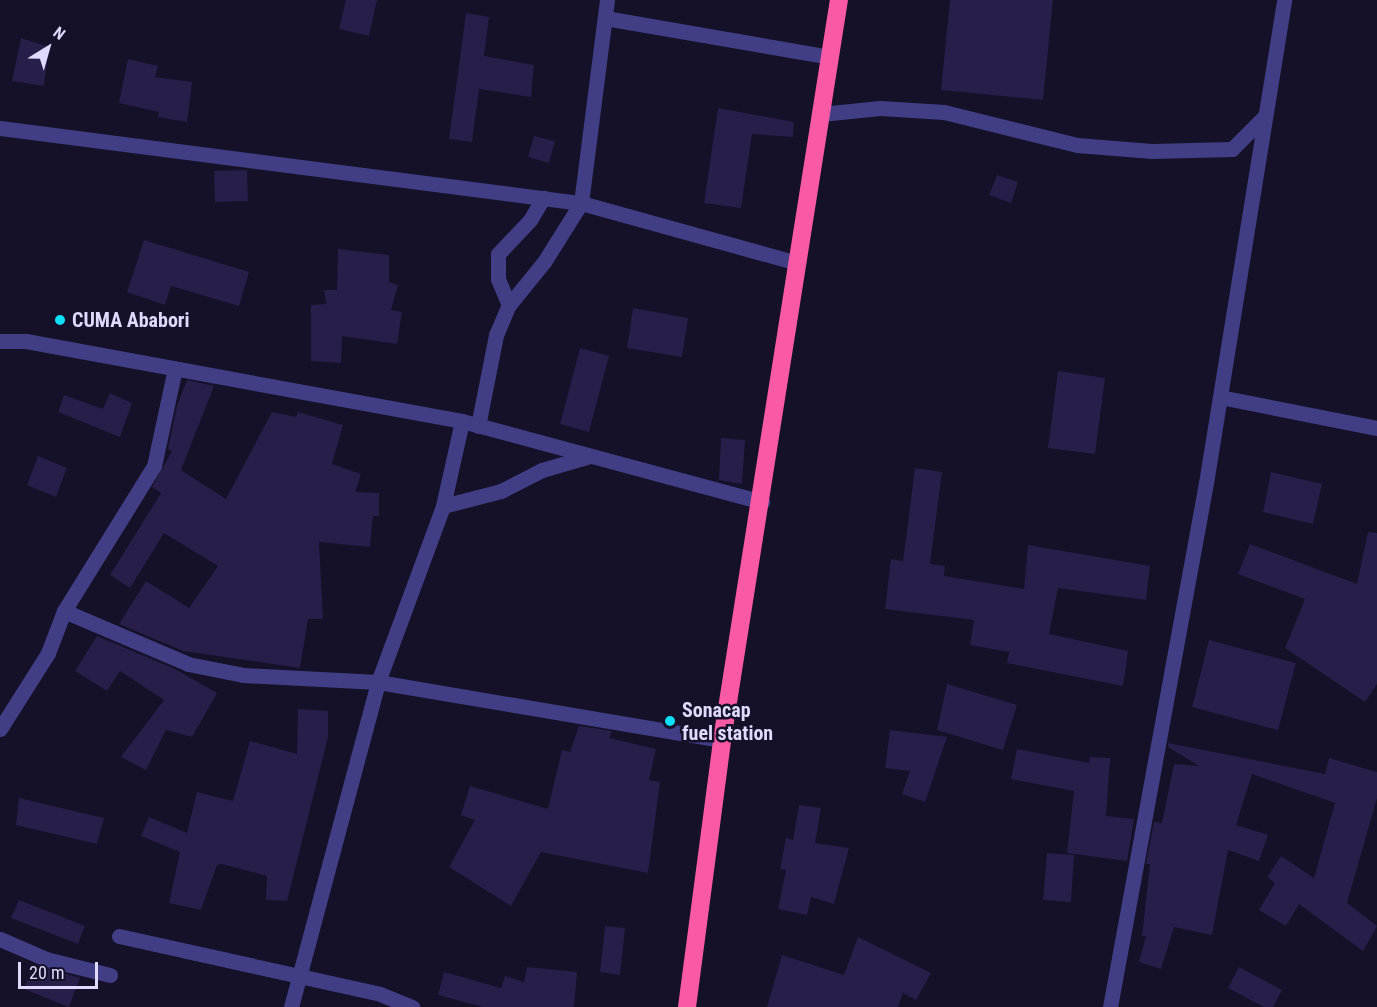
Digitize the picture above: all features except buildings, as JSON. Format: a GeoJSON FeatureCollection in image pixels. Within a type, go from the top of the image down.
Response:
{"type":"FeatureCollection","features":[{"type":"Feature","properties":{"kind":"highway"},"geometry":{"type":"LineString","coordinates":[[687,1007],[722,740],[762,502],[839,0]]}},
{"type":"Feature","properties":{"kind":"street"},"geometry":{"type":"LineString","coordinates":[[478,426],[496,335],[509,305],[544,262],[581,203],[607,0]]}},
{"type":"Feature","properties":{"kind":"street"},"geometry":{"type":"LineString","coordinates":[[1110,1007],[1220,397],[1284,0]]}},
{"type":"Feature","properties":{"kind":"street"},"geometry":{"type":"LineString","coordinates":[[605,18],[830,57]]}},
{"type":"Feature","properties":{"kind":"street"},"geometry":{"type":"LineString","coordinates":[[821,114],[880,108],[944,111],[1077,145],[1152,151],[1232,149],[1265,116]]}},
{"type":"Feature","properties":{"kind":"street"},"geometry":{"type":"LineString","coordinates":[[0,128],[581,203],[798,262]]}},
{"type":"Feature","properties":{"kind":"street"},"geometry":{"type":"LineString","coordinates":[[509,305],[498,279],[498,254],[530,220],[543,198]]}},
{"type":"Feature","properties":{"kind":"street"},"geometry":{"type":"LineString","coordinates":[[0,342],[26,341],[462,421],[762,502]]}},
{"type":"Feature","properties":{"kind":"street"},"geometry":{"type":"LineString","coordinates":[[0,729],[48,653],[64,611],[154,466],[175,368]]}},
{"type":"Feature","properties":{"kind":"street"},"geometry":{"type":"LineString","coordinates":[[1220,397],[1377,428]]}},
{"type":"Feature","properties":{"kind":"street"},"geometry":{"type":"LineString","coordinates":[[291,1007],[378,682],[443,506],[462,421]]}},
{"type":"Feature","properties":{"kind":"street"},"geometry":{"type":"LineString","coordinates":[[443,506],[501,491],[543,470],[590,456]]}},
{"type":"Feature","properties":{"kind":"street"},"geometry":{"type":"LineString","coordinates":[[64,611],[188,664],[243,675],[378,682],[722,740]]}},
{"type":"Feature","properties":{"kind":"street"},"geometry":{"type":"LineString","coordinates":[[119,936],[380,994],[413,1007]]}},
{"type":"Feature","properties":{"kind":"street"},"geometry":{"type":"LineString","coordinates":[[0,939],[46,959],[110,975]]}},
{"type":"Feature","properties":{"kind":"place","name":"CUMA Ababori"},"geometry":{"type":"Point","coordinates":[60,320]}},
{"type":"Feature","properties":{"kind":"place","name":"Sonacap fuel station"},"geometry":{"type":"Point","coordinates":[670,721]}}]}
